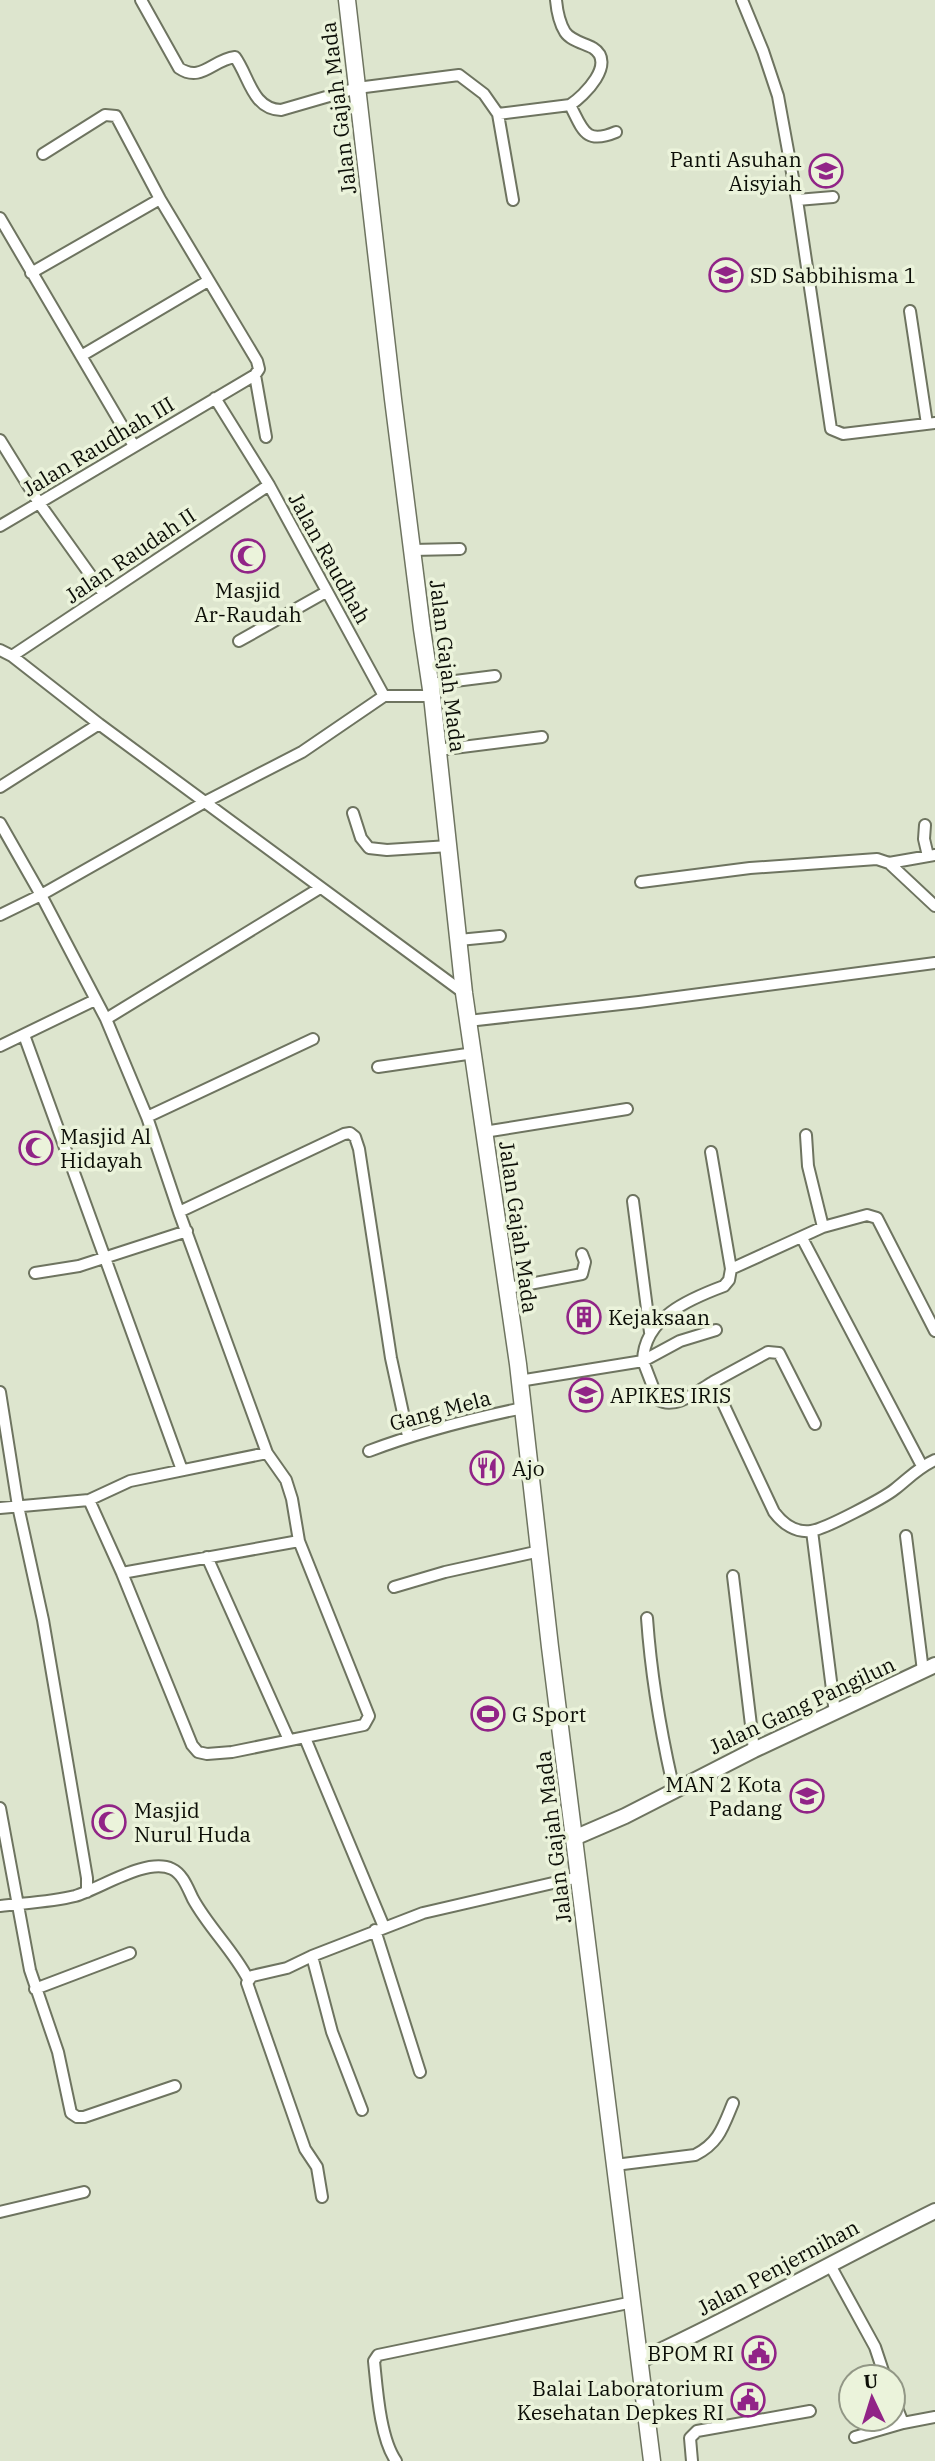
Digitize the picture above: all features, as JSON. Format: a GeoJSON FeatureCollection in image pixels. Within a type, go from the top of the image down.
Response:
{"type":"FeatureCollection","features":[{"type":"Feature","properties":{"kind":"main road","name":"Jalan Gajah Mada"},"geometry":{"type":"LineString","coordinates":[[347,0],[431,690],[464,993],[508,1288],[652,2461]]}},
{"type":"Feature","properties":{"kind":"street"},"geometry":{"type":"LineString","coordinates":[[141,0],[179,68],[188,74],[196,74],[234,57],[262,105],[268,108],[281,110],[358,88],[459,75],[484,94],[498,114],[513,200]]}},
{"type":"Feature","properties":{"kind":"street"},"geometry":{"type":"LineString","coordinates":[[498,114],[570,105],[600,70],[601,61],[595,49],[565,32],[556,0]]}},
{"type":"Feature","properties":{"kind":"street"},"geometry":{"type":"LineString","coordinates":[[742,0],[778,96],[797,200],[831,429],[843,434],[931,424],[910,311]]}},
{"type":"Feature","properties":{"kind":"street"},"geometry":{"type":"LineString","coordinates":[[570,105],[584,133],[602,138],[616,132]]}},
{"type":"Feature","properties":{"kind":"street"},"geometry":{"type":"LineString","coordinates":[[43,154],[105,115],[116,116],[160,199],[257,361],[259,369],[255,375],[266,437]]}},
{"type":"Feature","properties":{"kind":"street"},"geometry":{"type":"LineString","coordinates":[[797,200],[833,197]]}},
{"type":"Feature","properties":{"kind":"street"},"geometry":{"type":"LineString","coordinates":[[31,273],[160,199]]}},
{"type":"Feature","properties":{"kind":"street"},"geometry":{"type":"LineString","coordinates":[[0,218],[134,446]]}},
{"type":"Feature","properties":{"kind":"street"},"geometry":{"type":"LineString","coordinates":[[80,356],[208,281]]}},
{"type":"Feature","properties":{"kind":"street","name":"Jalan Raudhah III"},"geometry":{"type":"LineString","coordinates":[[0,526],[255,375]]}},
{"type":"Feature","properties":{"kind":"street","name":"Jalan Raudhah"},"geometry":{"type":"LineString","coordinates":[[215,398],[269,485],[384,696]]}},
{"type":"Feature","properties":{"kind":"street"},"geometry":{"type":"LineString","coordinates":[[0,440],[39,503],[104,594]]}},
{"type":"Feature","properties":{"kind":"street","name":"Jalan Raudah II"},"geometry":{"type":"LineString","coordinates":[[12,656],[269,485]]}},
{"type":"Feature","properties":{"kind":"street"},"geometry":{"type":"LineString","coordinates":[[412,550],[460,549]]}},
{"type":"Feature","properties":{"kind":"street"},"geometry":{"type":"LineString","coordinates":[[239,642],[326,592]]}},
{"type":"Feature","properties":{"kind":"street"},"geometry":{"type":"LineString","coordinates":[[0,650],[12,656],[99,724],[464,993]]}},
{"type":"Feature","properties":{"kind":"street"},"geometry":{"type":"LineString","coordinates":[[0,915],[302,752],[384,696],[431,690],[495,676]]}},
{"type":"Feature","properties":{"kind":"street"},"geometry":{"type":"LineString","coordinates":[[0,787],[99,724]]}},
{"type":"Feature","properties":{"kind":"street"},"geometry":{"type":"LineString","coordinates":[[438,750],[542,737]]}},
{"type":"Feature","properties":{"kind":"street"},"geometry":{"type":"LineString","coordinates":[[353,813],[361,838],[369,848],[387,850],[449,846]]}},
{"type":"Feature","properties":{"kind":"street"},"geometry":{"type":"LineString","coordinates":[[0,823],[106,1020],[147,1117],[267,1452],[286,1480],[299,1541],[369,1716],[364,1725],[232,1752],[198,1752],[192,1745],[122,1573],[89,1500]]}},
{"type":"Feature","properties":{"kind":"street"},"geometry":{"type":"LineString","coordinates":[[889,863],[932,855],[925,839],[925,825]]}},
{"type":"Feature","properties":{"kind":"street"},"geometry":{"type":"LineString","coordinates":[[641,882],[750,868],[877,859],[889,863],[935,906]]}},
{"type":"Feature","properties":{"kind":"street"},"geometry":{"type":"LineString","coordinates":[[106,1020],[320,888]]}},
{"type":"Feature","properties":{"kind":"street"},"geometry":{"type":"LineString","coordinates":[[459,940],[500,936]]}},
{"type":"Feature","properties":{"kind":"street"},"geometry":{"type":"LineString","coordinates":[[468,1021],[639,1002],[935,963]]}},
{"type":"Feature","properties":{"kind":"street"},"geometry":{"type":"LineString","coordinates":[[0,1046],[95,1000]]}},
{"type":"Feature","properties":{"kind":"street"},"geometry":{"type":"LineString","coordinates":[[24,1035],[183,1471]]}},
{"type":"Feature","properties":{"kind":"street"},"geometry":{"type":"LineString","coordinates":[[147,1117],[313,1039]]}},
{"type":"Feature","properties":{"kind":"street"},"geometry":{"type":"LineString","coordinates":[[378,1067],[474,1053]]}},
{"type":"Feature","properties":{"kind":"street"},"geometry":{"type":"LineString","coordinates":[[484,1132],[627,1109]]}},
{"type":"Feature","properties":{"kind":"street"},"geometry":{"type":"LineString","coordinates":[[179,1212],[344,1134],[350,1133],[355,1137],[391,1358],[408,1436]]}},
{"type":"Feature","properties":{"kind":"street"},"geometry":{"type":"LineString","coordinates":[[806,1135],[808,1166],[823,1227]]}},
{"type":"Feature","properties":{"kind":"street"},"geometry":{"type":"LineString","coordinates":[[711,1152],[731,1269],[729,1280],[724,1286],[674,1309],[650,1332],[643,1350],[643,1361],[653,1393],[661,1402],[673,1403],[768,1352],[779,1353],[815,1424]]}},
{"type":"Feature","properties":{"kind":"street"},"geometry":{"type":"LineString","coordinates":[[633,1201],[650,1332]]}},
{"type":"Feature","properties":{"kind":"street"},"geometry":{"type":"LineString","coordinates":[[731,1269],[823,1227],[867,1215],[877,1218],[935,1331]]}},
{"type":"Feature","properties":{"kind":"street"},"geometry":{"type":"LineString","coordinates":[[35,1273],[79,1266],[187,1231]]}},
{"type":"Feature","properties":{"kind":"street"},"geometry":{"type":"LineString","coordinates":[[802,1238],[922,1466]]}},
{"type":"Feature","properties":{"kind":"street"},"geometry":{"type":"LineString","coordinates":[[508,1288],[582,1274],[582,1254]]}},
{"type":"Feature","properties":{"kind":"street"},"geometry":{"type":"LineString","coordinates":[[519,1381],[643,1361],[680,1341],[716,1330]]}},
{"type":"Feature","properties":{"kind":"street"},"geometry":{"type":"LineString","coordinates":[[713,1381],[774,1512],[788,1526],[812,1531],[885,1496],[922,1466],[935,1460]]}},
{"type":"Feature","properties":{"kind":"street"},"geometry":{"type":"LineString","coordinates":[[0,1392],[18,1506],[43,1620],[87,1878],[87,1892]]}},
{"type":"Feature","properties":{"kind":"street","name":"Gang Mela"},"geometry":{"type":"LineString","coordinates":[[369,1451],[408,1436],[523,1408]]}},
{"type":"Feature","properties":{"kind":"street"},"geometry":{"type":"LineString","coordinates":[[0,1508],[89,1500],[130,1481],[267,1452]]}},
{"type":"Feature","properties":{"kind":"street"},"geometry":{"type":"LineString","coordinates":[[812,1531],[835,1713]]}},
{"type":"Feature","properties":{"kind":"street"},"geometry":{"type":"LineString","coordinates":[[906,1536],[929,1668]]}},
{"type":"Feature","properties":{"kind":"street"},"geometry":{"type":"LineString","coordinates":[[122,1573],[299,1541]]}},
{"type":"Feature","properties":{"kind":"street"},"geometry":{"type":"LineString","coordinates":[[394,1587],[445,1572],[540,1551]]}},
{"type":"Feature","properties":{"kind":"street"},"geometry":{"type":"LineString","coordinates":[[207,1557],[289,1740]]}},
{"type":"Feature","properties":{"kind":"street"},"geometry":{"type":"LineString","coordinates":[[733,1576],[754,1750]]}},
{"type":"Feature","properties":{"kind":"street"},"geometry":{"type":"LineString","coordinates":[[648,1618],[649,1649],[674,1790]]}},
{"type":"Feature","properties":{"kind":"street","name":"Jalan Gang Pangilun"},"geometry":{"type":"LineString","coordinates":[[574,1838],[625,1816],[754,1750],[929,1668]]}},
{"type":"Feature","properties":{"kind":"street"},"geometry":{"type":"LineString","coordinates":[[305,1738],[379,1929],[420,2072]]}},
{"type":"Feature","properties":{"kind":"street"},"geometry":{"type":"LineString","coordinates":[[0,1808],[35,1989],[58,2052],[73,2115],[84,2117],[175,2086]]}},
{"type":"Feature","properties":{"kind":"street"},"geometry":{"type":"LineString","coordinates":[[0,1906],[72,1896],[87,1892],[114,1878],[148,1868],[171,1868],[181,1876],[205,1921],[240,1963],[248,1979],[247,1988],[305,2149],[317,2167],[322,2197]]}},
{"type":"Feature","properties":{"kind":"street"},"geometry":{"type":"LineString","coordinates":[[248,1979],[287,1968],[424,1913],[579,1877]]}},
{"type":"Feature","properties":{"kind":"street"},"geometry":{"type":"LineString","coordinates":[[35,1989],[130,1953]]}},
{"type":"Feature","properties":{"kind":"street"},"geometry":{"type":"LineString","coordinates":[[312,1956],[332,2032],[362,2110]]}},
{"type":"Feature","properties":{"kind":"street"},"geometry":{"type":"LineString","coordinates":[[615,2165],[695,2155],[703,2151],[717,2139],[733,2103]]}},
{"type":"Feature","properties":{"kind":"street"},"geometry":{"type":"LineString","coordinates":[[0,2212],[84,2192]]}},
{"type":"Feature","properties":{"kind":"street","name":"Jalan Penjernihan"},"geometry":{"type":"LineString","coordinates":[[641,2360],[782,2291],[935,2211]]}},
{"type":"Feature","properties":{"kind":"street"},"geometry":{"type":"LineString","coordinates":[[830,2265],[875,2347],[881,2363]]}},
{"type":"Feature","properties":{"kind":"street"},"geometry":{"type":"LineString","coordinates":[[396,2461],[389,2451],[383,2424],[374,2361],[378,2355],[633,2302]]}},
{"type":"Feature","properties":{"kind":"street"},"geometry":{"type":"LineString","coordinates":[[692,2461],[690,2438],[697,2431],[810,2411]]}},
{"type":"Feature","properties":{"kind":"street"},"geometry":{"type":"LineString","coordinates":[[907,2422],[935,2417]]}},
{"type":"Feature","properties":{"kind":"street"},"geometry":{"type":"LineString","coordinates":[[855,2437],[869,2433]]}},
{"type":"Feature","properties":{"kind":"place","name":"Panti Asuhan Aisyiah"},"geometry":{"type":"Point","coordinates":[826,171]}},
{"type":"Feature","properties":{"kind":"place","name":"SD Sabbihisma 1"},"geometry":{"type":"Point","coordinates":[726,275]}},
{"type":"Feature","properties":{"kind":"place","name":"Masjid Ar-Raudah"},"geometry":{"type":"Point","coordinates":[248,556]}},
{"type":"Feature","properties":{"kind":"place","name":"Masjid Al Hidayah"},"geometry":{"type":"Point","coordinates":[36,1148]}},
{"type":"Feature","properties":{"kind":"place","name":"Kejaksaan"},"geometry":{"type":"Point","coordinates":[584,1317]}},
{"type":"Feature","properties":{"kind":"place","name":"APIKES IRIS"},"geometry":{"type":"Point","coordinates":[586,1395]}},
{"type":"Feature","properties":{"kind":"place","name":"Ajo"},"geometry":{"type":"Point","coordinates":[487,1468]}},
{"type":"Feature","properties":{"kind":"place","name":"G Sport"},"geometry":{"type":"Point","coordinates":[488,1714]}},
{"type":"Feature","properties":{"kind":"place","name":"MAN 2 Kota Padang"},"geometry":{"type":"Point","coordinates":[807,1796]}},
{"type":"Feature","properties":{"kind":"place","name":"Masjid Nurul Huda"},"geometry":{"type":"Point","coordinates":[109,1822]}},
{"type":"Feature","properties":{"kind":"place","name":"BPOM RI"},"geometry":{"type":"Point","coordinates":[759,2353]}},
{"type":"Feature","properties":{"kind":"place","name":"Balai Laboratorium Kesehatan Depkes RI"},"geometry":{"type":"Point","coordinates":[748,2400]}}]}
